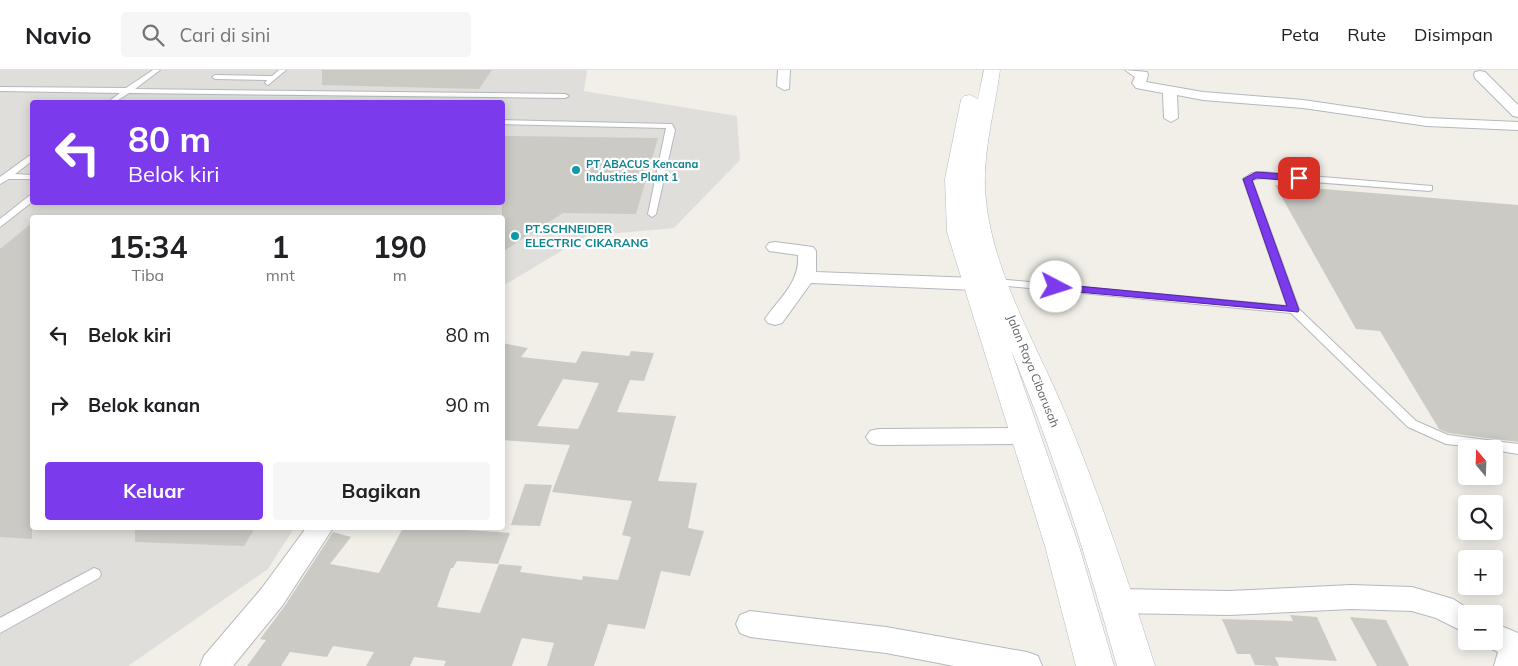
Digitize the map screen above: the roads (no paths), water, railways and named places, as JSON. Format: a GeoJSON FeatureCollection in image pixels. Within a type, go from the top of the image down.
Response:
{"type":"FeatureCollection","features":[{"type":"Feature","properties":{"kind":"street"},"geometry":{"type":"LineString","coordinates":[[784,70],[784,86]]}},
{"type":"Feature","properties":{"kind":"street","name":"Jalan Raya Cibarusah"},"geometry":{"type":"LineString","coordinates":[[974,70],[955,179],[958,232],[986,283],[1050,413],[1117,601],[1136,666]]}},
{"type":"Feature","properties":{"kind":"street","name":"Jalan Raya Cibarusah"},"geometry":{"type":"LineString","coordinates":[[992,70],[975,170],[975,191],[985,248],[986,283],[1026,436],[1062,546],[1095,666]]}},
{"type":"Feature","properties":{"kind":"street"},"geometry":{"type":"LineString","coordinates":[[1131,70],[1142,75],[1139,83],[1141,85],[1170,91],[1239,100],[1303,104],[1426,122],[1518,126]]}},
{"type":"Feature","properties":{"kind":"street"},"geometry":{"type":"LineString","coordinates":[[1480,75],[1518,113]]}},
{"type":"Feature","properties":{"kind":"street"},"geometry":{"type":"LineString","coordinates":[[1170,91],[1171,118]]}},
{"type":"Feature","properties":{"kind":"street"},"geometry":{"type":"LineString","coordinates":[[775,247],[807,251],[808,264],[806,277],[775,319]]}},
{"type":"Feature","properties":{"kind":"street"},"geometry":{"type":"LineString","coordinates":[[806,277],[986,283]]}},
{"type":"Feature","properties":{"kind":"street"},"geometry":{"type":"LineString","coordinates":[[878,437],[1026,436]]}},
{"type":"Feature","properties":{"kind":"street"},"geometry":{"type":"LineString","coordinates":[[214,666],[272,597],[319,530]]}},
{"type":"Feature","properties":{"kind":"street"},"geometry":{"type":"LineString","coordinates":[[1117,601],[1229,603],[1351,597],[1412,599],[1438,606],[1458,616]]}},
{"type":"Feature","properties":{"kind":"street"},"geometry":{"type":"LineString","coordinates":[[750,624],[886,640],[1027,666]]}},
{"type":"Feature","properties":{"kind":"lane"},"geometry":{"type":"LineString","coordinates":[[114,100],[157,70]]}},
{"type":"Feature","properties":{"kind":"lane"},"geometry":{"type":"LineString","coordinates":[[257,92],[284,70]]}},
{"type":"Feature","properties":{"kind":"lane"},"geometry":{"type":"LineString","coordinates":[[215,77],[274,78]]}},
{"type":"Feature","properties":{"kind":"lane"},"geometry":{"type":"LineString","coordinates":[[0,89],[257,92],[499,99],[566,96]]}},
{"type":"Feature","properties":{"kind":"lane"},"geometry":{"type":"LineString","coordinates":[[505,122],[669,126],[671,130],[652,214]]}},
{"type":"Feature","properties":{"kind":"lane"},"geometry":{"type":"LineString","coordinates":[[3,178],[30,159]]}},
{"type":"Feature","properties":{"kind":"lane"},"geometry":{"type":"LineString","coordinates":[[1429,188],[1262,175],[1256,175],[1247,179],[1294,310],[1412,424],[1446,439],[1518,449]]}},
{"type":"Feature","properties":{"kind":"lane"},"geometry":{"type":"LineString","coordinates":[[3,178],[30,177]]}},
{"type":"Feature","properties":{"kind":"lane"},"geometry":{"type":"LineString","coordinates":[[0,224],[30,200]]}},
{"type":"Feature","properties":{"kind":"lane"},"geometry":{"type":"LineString","coordinates":[[986,283],[1294,310]]}},
{"type":"Feature","properties":{"kind":"lane"},"geometry":{"type":"LineString","coordinates":[[0,626],[94,574]]}},
{"type":"Feature","properties":{"kind":"place","name":"PT ABACUS Kencana Industries Plant 1"},"geometry":{"type":"Point","coordinates":[576,170]}},
{"type":"Feature","properties":{"kind":"place","name":"PT.SCHNEIDER ELECTRIC CIKARANG"},"geometry":{"type":"Point","coordinates":[515,236]}}]}
